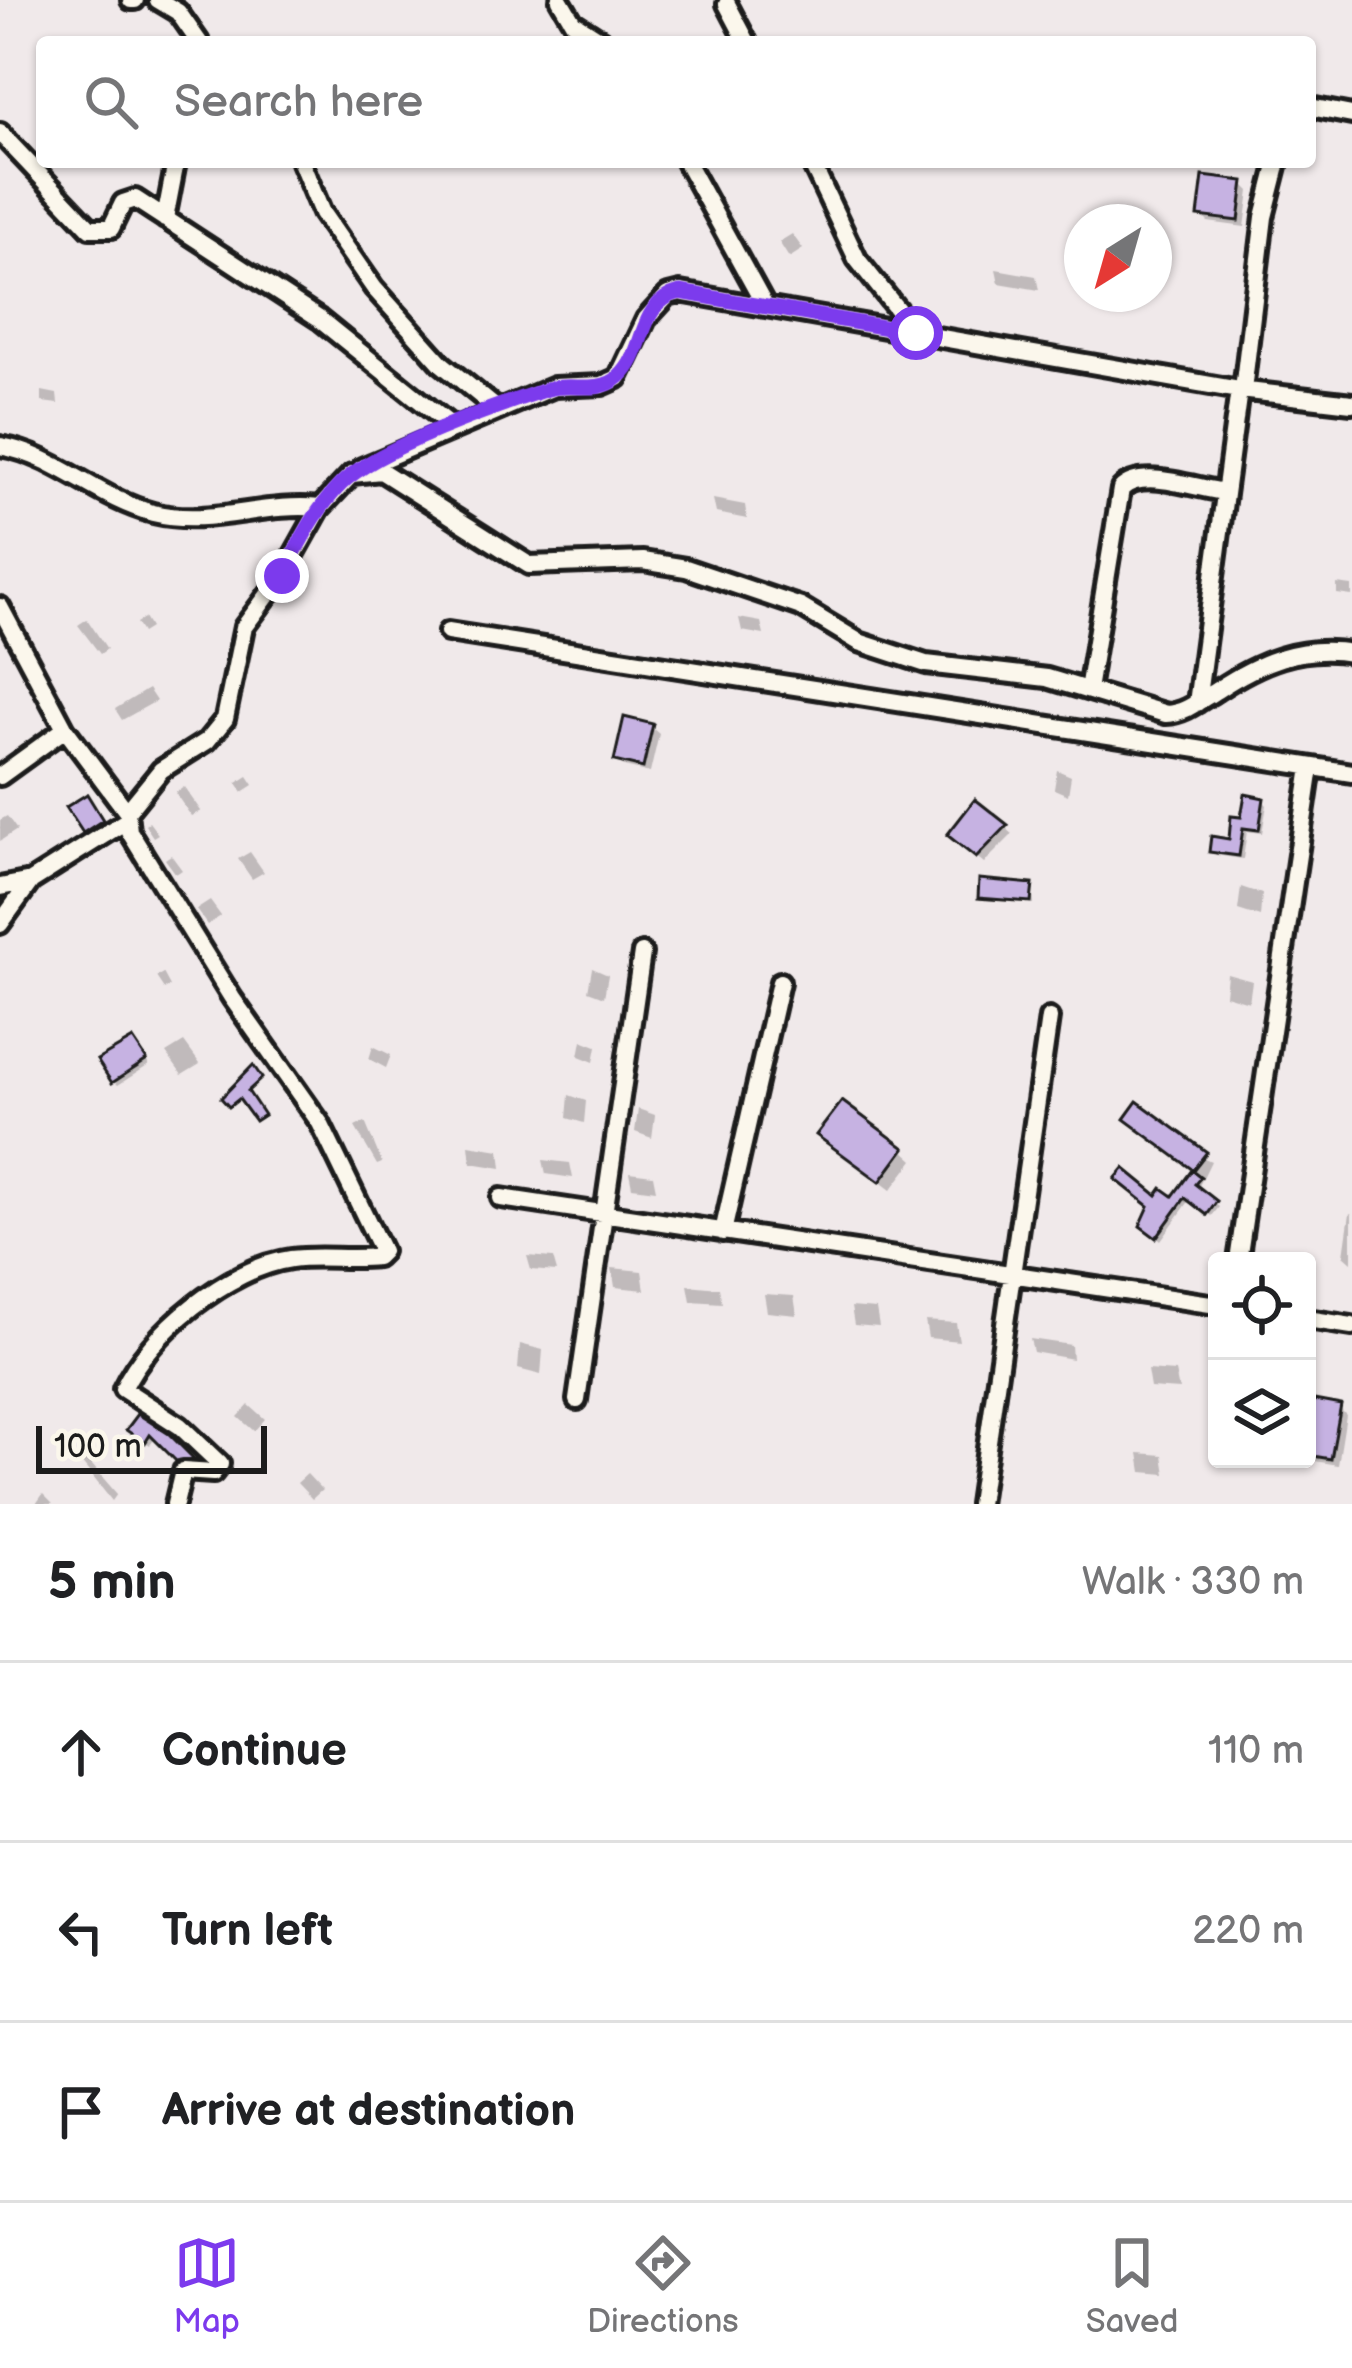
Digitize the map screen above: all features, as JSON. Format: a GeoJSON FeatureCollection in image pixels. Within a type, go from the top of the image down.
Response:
{"type":"FeatureCollection","features":[{"type":"Feature","properties":{"kind":"street"},"geometry":{"type":"LineString","coordinates":[[158,0],[178,12],[195,36]]}},
{"type":"Feature","properties":{"kind":"street"},"geometry":{"type":"LineString","coordinates":[[560,0],[573,22],[595,36]]}},
{"type":"Feature","properties":{"kind":"street"},"geometry":{"type":"LineString","coordinates":[[727,4],[744,36]]}},
{"type":"Feature","properties":{"kind":"street"},"geometry":{"type":"LineString","coordinates":[[1316,108],[1352,115]]}},
{"type":"Feature","properties":{"kind":"street"},"geometry":{"type":"LineString","coordinates":[[0,133],[97,231],[117,224],[123,203],[131,198],[319,319],[454,428]]}},
{"type":"Feature","properties":{"kind":"street"},"geometry":{"type":"LineString","coordinates":[[18,154],[36,152]]}},
{"type":"Feature","properties":{"kind":"street"},"geometry":{"type":"LineString","coordinates":[[165,218],[175,168]]}},
{"type":"Feature","properties":{"kind":"street"},"geometry":{"type":"LineString","coordinates":[[303,168],[322,213],[374,288],[453,374],[496,410]]}},
{"type":"Feature","properties":{"kind":"street"},"geometry":{"type":"LineString","coordinates":[[689,168],[765,306]]}},
{"type":"Feature","properties":{"kind":"street"},"geometry":{"type":"LineString","coordinates":[[814,168],[857,259],[916,333]]}},
{"type":"Feature","properties":{"kind":"street"},"geometry":{"type":"LineString","coordinates":[[1197,703],[1264,217],[1277,168]]}},
{"type":"Feature","properties":{"kind":"street"},"geometry":{"type":"LineString","coordinates":[[0,887],[31,880],[126,817],[161,770],[207,741],[225,719],[244,626],[282,576],[320,508],[352,474],[554,387],[602,386],[618,378],[646,319],[668,295],[680,292],[1241,390],[1352,403]]}},
{"type":"Feature","properties":{"kind":"street"},"geometry":{"type":"LineString","coordinates":[[0,446],[47,458],[100,493],[149,512],[208,520],[283,507],[320,508]]}},
{"type":"Feature","properties":{"kind":"street"},"geometry":{"type":"LineString","coordinates":[[352,474],[381,471],[529,566],[643,561],[686,568],[801,607],[859,642],[926,664],[1047,678],[1166,714],[1197,703],[1274,659],[1320,650],[1352,653]]}},
{"type":"Feature","properties":{"kind":"street"},"geometry":{"type":"LineString","coordinates":[[1088,690],[1121,489],[1134,479],[1225,492]]}},
{"type":"Feature","properties":{"kind":"street"},"geometry":{"type":"LineString","coordinates":[[0,607],[65,729],[126,817],[232,998],[320,1123],[382,1251],[376,1257],[284,1260],[237,1278],[173,1325],[137,1368],[123,1389],[180,1426],[220,1464],[213,1473],[183,1471],[176,1504]]}},
{"type":"Feature","properties":{"kind":"street"},"geometry":{"type":"LineString","coordinates":[[448,632],[1352,773]]}},
{"type":"Feature","properties":{"kind":"street"},"geometry":{"type":"LineString","coordinates":[[0,776],[65,729]]}},
{"type":"Feature","properties":{"kind":"street"},"geometry":{"type":"LineString","coordinates":[[1239,1252],[1311,767]]}},
{"type":"Feature","properties":{"kind":"street"},"geometry":{"type":"LineString","coordinates":[[0,924],[31,880]]}},
{"type":"Feature","properties":{"kind":"street"},"geometry":{"type":"LineString","coordinates":[[577,1400],[642,953]]}},
{"type":"Feature","properties":{"kind":"street"},"geometry":{"type":"LineString","coordinates":[[723,1232],[780,982]]}},
{"type":"Feature","properties":{"kind":"street"},"geometry":{"type":"LineString","coordinates":[[979,1504],[1049,1018]]}},
{"type":"Feature","properties":{"kind":"street"},"geometry":{"type":"LineString","coordinates":[[501,1198],[1208,1304]]}},
{"type":"Feature","properties":{"kind":"street"},"geometry":{"type":"LineString","coordinates":[[1316,1320],[1352,1326]]}},
{"type":"Feature","properties":{"kind":"building"},"geometry":{"type":"Polygon","coordinates":[[[1203,176],[1244,181],[1239,221],[1198,216],[1203,176]]]}},
{"type":"Feature","properties":{"kind":"building"},"geometry":{"type":"Polygon","coordinates":[[[624,717],[653,724],[643,768],[614,761],[624,717]]]}},
{"type":"Feature","properties":{"kind":"building"},"geometry":{"type":"Polygon","coordinates":[[[87,794],[103,820],[83,833],[66,807],[87,794]]]}},
{"type":"Feature","properties":{"kind":"building"},"geometry":{"type":"Polygon","coordinates":[[[1245,794],[1264,798],[1259,830],[1243,828],[1239,856],[1209,852],[1211,836],[1229,839],[1231,816],[1241,817],[1245,794]]]}},
{"type":"Feature","properties":{"kind":"building"},"geometry":{"type":"Polygon","coordinates":[[[975,799],[1008,825],[976,858],[947,835],[975,799]]]}},
{"type":"Feature","properties":{"kind":"building"},"geometry":{"type":"Polygon","coordinates":[[[979,879],[1033,884],[1031,902],[978,898],[979,879]]]}},
{"type":"Feature","properties":{"kind":"building"},"geometry":{"type":"Polygon","coordinates":[[[133,1039],[147,1060],[112,1083],[97,1060],[133,1039]]]}},
{"type":"Feature","properties":{"kind":"building"},"geometry":{"type":"Polygon","coordinates":[[[253,1065],[262,1078],[248,1091],[264,1115],[255,1121],[239,1099],[229,1107],[221,1098],[253,1065]]]}},
{"type":"Feature","properties":{"kind":"building"},"geometry":{"type":"Polygon","coordinates":[[[842,1101],[905,1148],[880,1182],[816,1135],[842,1101]]]}},
{"type":"Feature","properties":{"kind":"building"},"geometry":{"type":"Polygon","coordinates":[[[1137,1101],[1207,1152],[1193,1170],[1124,1119],[1137,1101]]]}},
{"type":"Feature","properties":{"kind":"building"},"geometry":{"type":"Polygon","coordinates":[[[1124,1168],[1157,1195],[1162,1188],[1173,1196],[1192,1170],[1201,1177],[1195,1184],[1217,1201],[1207,1215],[1185,1198],[1156,1238],[1140,1226],[1149,1206],[1115,1179],[1124,1168]]]}},
{"type":"Feature","properties":{"kind":"building"},"geometry":{"type":"Polygon","coordinates":[[[1316,1400],[1341,1405],[1331,1459],[1316,1456],[1316,1400]]]}},
{"type":"Feature","properties":{"kind":"building"},"geometry":{"type":"Polygon","coordinates":[[[138,1414],[169,1434],[194,1459],[176,1461],[150,1435],[145,1443],[126,1430],[138,1414]]]}},
{"type":"Feature","properties":{"kind":"route"},"geometry":{"type":"LineString","coordinates":[[282,576],[314,517],[352,474],[386,454],[554,387],[602,386],[618,378],[646,319],[668,295],[680,292],[916,333]]}}]}
